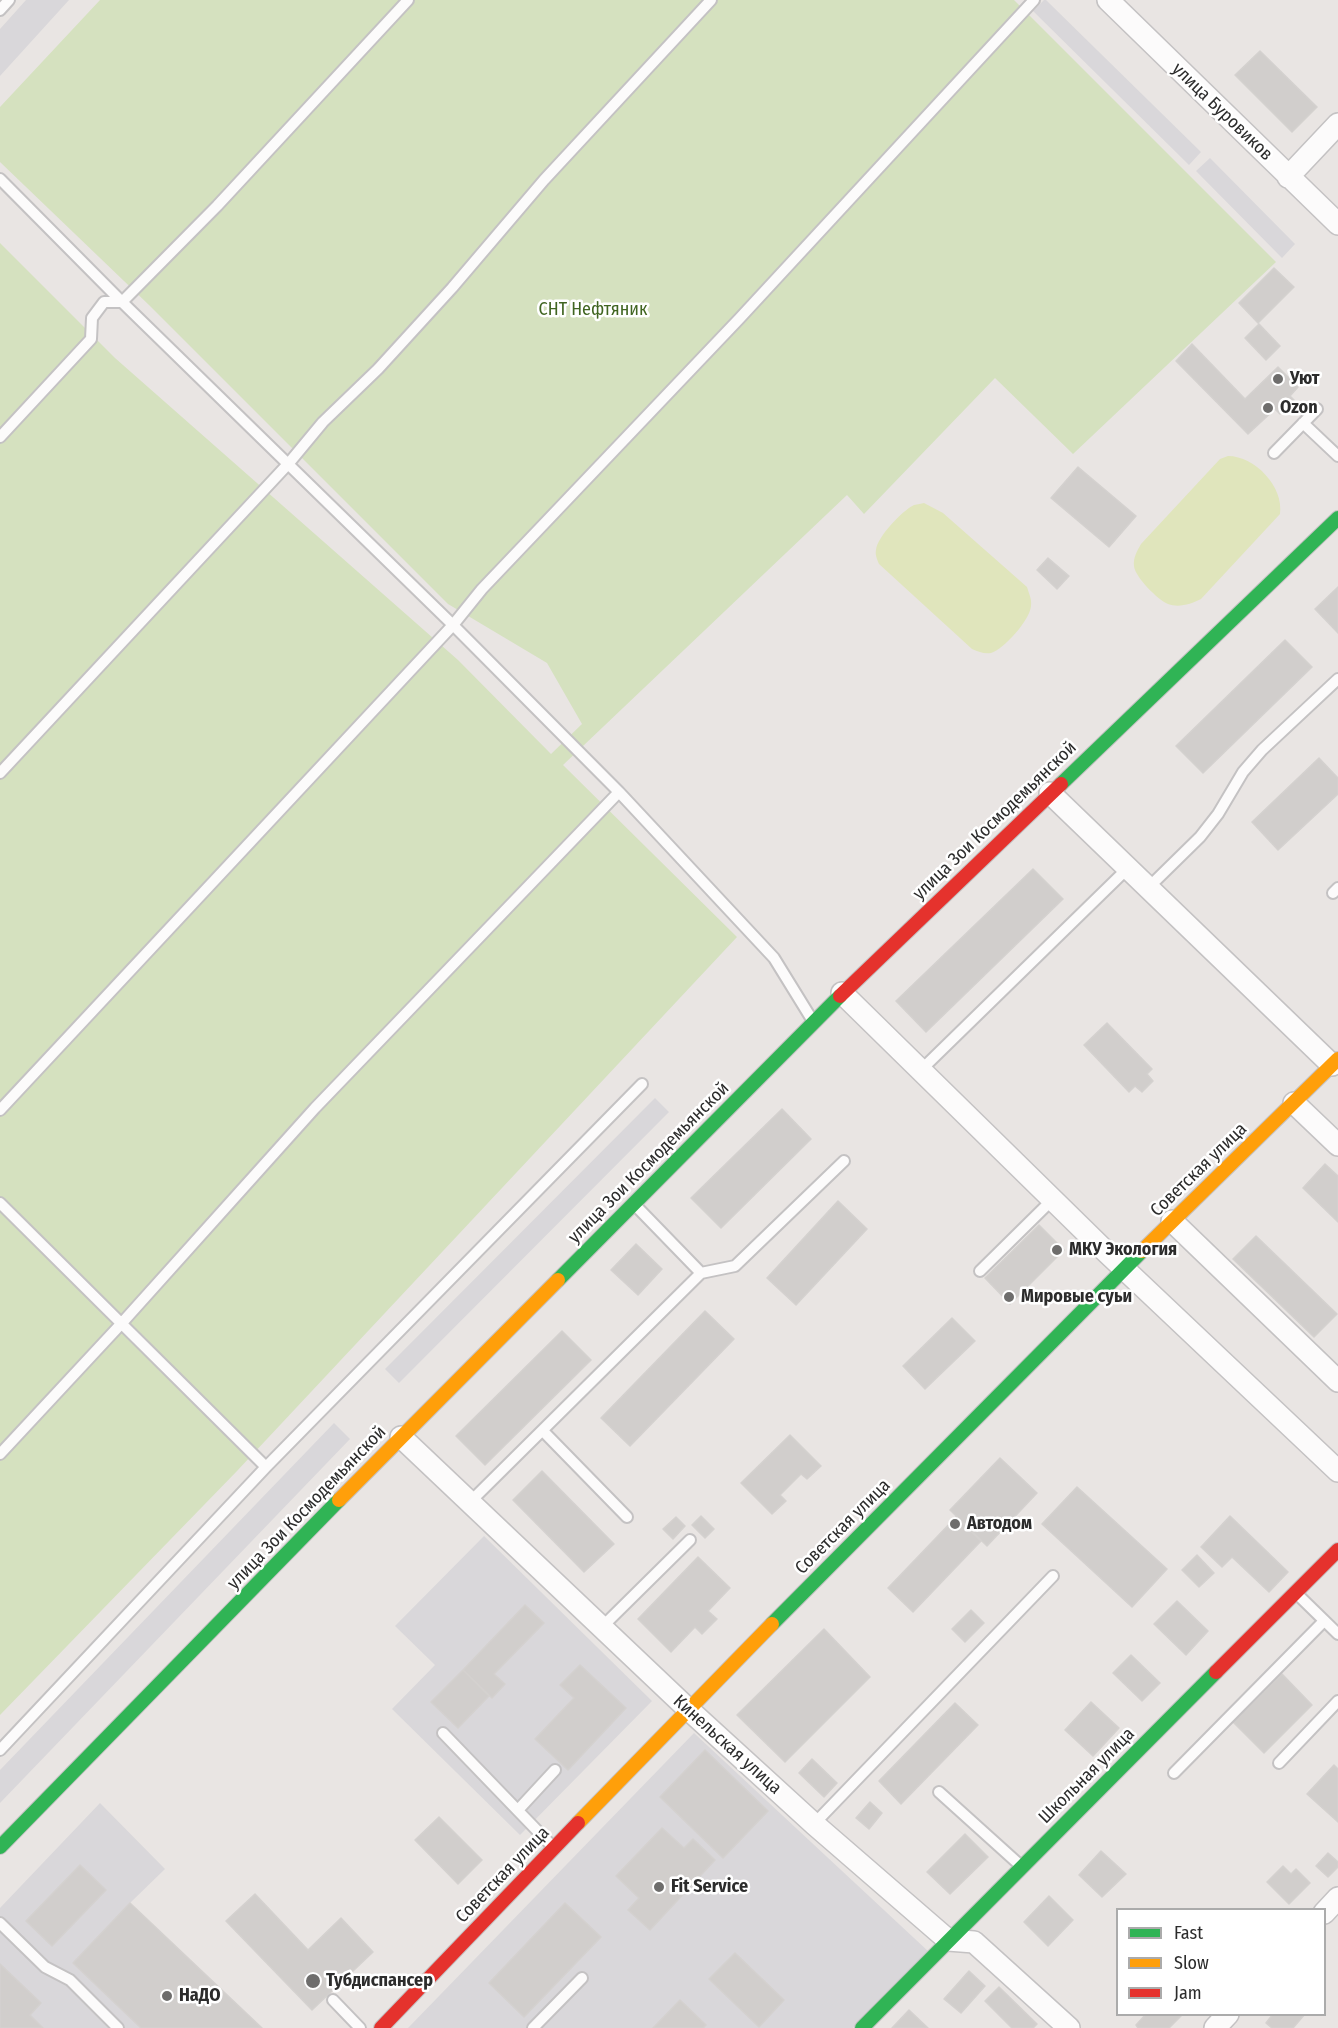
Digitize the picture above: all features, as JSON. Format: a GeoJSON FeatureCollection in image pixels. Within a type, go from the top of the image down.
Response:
{"type":"FeatureCollection","features":[{"type":"Feature","properties":{"kind":"street","name":"улица Буровиков"},"geometry":{"type":"LineString","coordinates":[[1108,0],[1338,224]]}},
{"type":"Feature","properties":{"kind":"street"},"geometry":{"type":"LineString","coordinates":[[1288,177],[1338,124]]}},
{"type":"Feature","properties":{"kind":"street","name":"улица Зои Космодемьянской"},"geometry":{"type":"LineString","coordinates":[[0,1848],[401,1437],[813,1021],[1338,518]]}},
{"type":"Feature","properties":{"kind":"street"},"geometry":{"type":"LineString","coordinates":[[1050,794],[1335,1062]]}},
{"type":"Feature","properties":{"kind":"street"},"geometry":{"type":"LineString","coordinates":[[842,993],[1124,1269],[1338,1471]]}},
{"type":"Feature","properties":{"kind":"street","name":"Советская улица"},"geometry":{"type":"LineString","coordinates":[[381,2028],[688,1709],[1172,1221],[1335,1062]]}},
{"type":"Feature","properties":{"kind":"street"},"geometry":{"type":"LineString","coordinates":[[1294,1103],[1338,1145]]}},
{"type":"Feature","properties":{"kind":"street"},"geometry":{"type":"LineString","coordinates":[[1172,1221],[1338,1381]]}},
{"type":"Feature","properties":{"kind":"street","name":"Кинельская улица"},"geometry":{"type":"LineString","coordinates":[[401,1437],[688,1709],[814,1824],[948,1940]]}},
{"type":"Feature","properties":{"kind":"street","name":"Школьная улица"},"geometry":{"type":"LineString","coordinates":[[862,2028],[1338,1550]]}},
{"type":"Feature","properties":{"kind":"street"},"geometry":{"type":"LineString","coordinates":[[1326,1911],[1338,1898]]}},
{"type":"Feature","properties":{"kind":"street"},"geometry":{"type":"LineString","coordinates":[[948,1940],[974,1942],[1069,2028]]}},
{"type":"Feature","properties":{"kind":"street"},"geometry":{"type":"LineString","coordinates":[[1215,2028],[1226,2016]]}},
{"type":"Feature","properties":{"kind":"lane"},"geometry":{"type":"LineString","coordinates":[[0,10],[9,0]]}},
{"type":"Feature","properties":{"kind":"lane"},"geometry":{"type":"LineString","coordinates":[[0,437],[91,339],[92,318],[104,302],[122,302],[217,206],[408,0]]}},
{"type":"Feature","properties":{"kind":"lane"},"geometry":{"type":"LineString","coordinates":[[0,773],[289,464],[323,422],[378,369],[452,288],[544,180],[711,0]]}},
{"type":"Feature","properties":{"kind":"lane"},"geometry":{"type":"LineString","coordinates":[[0,1110],[453,625],[482,589],[739,320],[1034,0]]}},
{"type":"Feature","properties":{"kind":"lane"},"geometry":{"type":"LineString","coordinates":[[0,179],[122,302],[453,625],[618,792],[774,958],[813,1021]]}},
{"type":"Feature","properties":{"kind":"lane"},"geometry":{"type":"LineString","coordinates":[[1274,453],[1317,409]]}},
{"type":"Feature","properties":{"kind":"lane"},"geometry":{"type":"LineString","coordinates":[[1304,423],[1338,456]]}},
{"type":"Feature","properties":{"kind":"lane"},"geometry":{"type":"LineString","coordinates":[[1148,888],[1200,837],[1218,814],[1243,772],[1262,750],[1336,684]]}},
{"type":"Feature","properties":{"kind":"lane"},"geometry":{"type":"LineString","coordinates":[[0,1454],[121,1324],[315,1108],[618,792]]}},
{"type":"Feature","properties":{"kind":"lane"},"geometry":{"type":"LineString","coordinates":[[921,1070],[1128,868]]}},
{"type":"Feature","properties":{"kind":"lane"},"geometry":{"type":"LineString","coordinates":[[0,1750],[266,1467],[642,1084]]}},
{"type":"Feature","properties":{"kind":"lane"},"geometry":{"type":"LineString","coordinates":[[470,1502],[701,1273],[735,1266],[844,1161]]}},
{"type":"Feature","properties":{"kind":"lane"},"geometry":{"type":"LineString","coordinates":[[980,1271],[1053,1200]]}},
{"type":"Feature","properties":{"kind":"lane"},"geometry":{"type":"LineString","coordinates":[[0,1203],[266,1467]]}},
{"type":"Feature","properties":{"kind":"lane"},"geometry":{"type":"LineString","coordinates":[[634,1204],[701,1273]]}},
{"type":"Feature","properties":{"kind":"lane"},"geometry":{"type":"LineString","coordinates":[[543,1431],[627,1517]]}},
{"type":"Feature","properties":{"kind":"lane"},"geometry":{"type":"LineString","coordinates":[[602,1627],[690,1540]]}},
{"type":"Feature","properties":{"kind":"lane"},"geometry":{"type":"LineString","coordinates":[[814,1824],[1053,1576]]}},
{"type":"Feature","properties":{"kind":"lane"},"geometry":{"type":"LineString","coordinates":[[1295,1593],[1338,1634]]}},
{"type":"Feature","properties":{"kind":"lane"},"geometry":{"type":"LineString","coordinates":[[1174,1773],[1324,1621]]}},
{"type":"Feature","properties":{"kind":"lane"},"geometry":{"type":"LineString","coordinates":[[1280,1763],[1338,1701]]}},
{"type":"Feature","properties":{"kind":"lane"},"geometry":{"type":"LineString","coordinates":[[442,1733],[554,1848]]}},
{"type":"Feature","properties":{"kind":"lane"},"geometry":{"type":"LineString","coordinates":[[518,1810],[555,1770]]}},
{"type":"Feature","properties":{"kind":"lane"},"geometry":{"type":"LineString","coordinates":[[939,1792],[1022,1867]]}},
{"type":"Feature","properties":{"kind":"lane"},"geometry":{"type":"LineString","coordinates":[[0,1923],[45,1967],[70,1980],[118,2028]]}},
{"type":"Feature","properties":{"kind":"lane"},"geometry":{"type":"LineString","coordinates":[[533,2028],[582,1978]]}},
{"type":"Feature","properties":{"kind":"lane"},"geometry":{"type":"LineString","coordinates":[[333,2000],[360,2028]]}},
{"type":"Feature","properties":{"kind":"shaded area"},"geometry":{"type":"Polygon","coordinates":[[[26,0],[69,0],[0,76],[0,29],[26,0]]]}},
{"type":"Feature","properties":{"kind":"shaded area"},"geometry":{"type":"Polygon","coordinates":[[[1044,0],[1201,152],[1189,165],[1033,11],[1044,0]]]}},
{"type":"Feature","properties":{"kind":"shaded area"},"geometry":{"type":"Polygon","coordinates":[[[1210,158],[1295,244],[1282,258],[1196,171],[1210,158]]]}},
{"type":"Feature","properties":{"kind":"shaded area"},"geometry":{"type":"Polygon","coordinates":[[[655,1098],[669,1112],[399,1383],[385,1369],[655,1098]]]}},
{"type":"Feature","properties":{"kind":"shaded area"},"geometry":{"type":"Polygon","coordinates":[[[334,1423],[350,1439],[0,1803],[0,1770],[334,1423]]]}},
{"type":"Feature","properties":{"kind":"shaded area"},"geometry":{"type":"Polygon","coordinates":[[[484,1536],[652,1701],[520,1835],[392,1709],[435,1665],[395,1626],[484,1536]]]}},
{"type":"Feature","properties":{"kind":"shaded area"},"geometry":{"type":"Polygon","coordinates":[[[694,1733],[929,1952],[853,2028],[408,2028],[694,1733]]]}},
{"type":"Feature","properties":{"kind":"shaded area"},"geometry":{"type":"Polygon","coordinates":[[[100,1803],[165,1869],[130,1903],[262,2028],[0,2028],[0,1908],[100,1803]]]}},
{"type":"Feature","properties":{"kind":"green space","name":"СНТ Нефтяник"},"geometry":{"type":"Polygon","coordinates":[[[100,0],[1014,0],[1276,262],[1073,454],[995,378],[864,514],[847,495],[563,765],[737,937],[237,1471],[0,1715],[0,243],[115,358],[458,660],[551,754],[582,724],[547,663],[448,604],[149,305],[0,162],[0,107],[100,0]]]}},
{"type":"Feature","properties":{"kind":"green space"},"geometry":{"type":"Polygon","coordinates":[[[1228,456],[1248,461],[1266,475],[1277,494],[1280,514],[1201,599],[1185,605],[1168,604],[1153,593],[1138,576],[1134,566],[1136,555],[1141,544],[1220,459],[1228,456]]]}},
{"type":"Feature","properties":{"kind":"green space"},"geometry":{"type":"Polygon","coordinates":[[[924,503],[943,513],[1027,587],[1031,599],[1030,612],[1009,640],[991,653],[972,649],[879,564],[876,555],[877,545],[886,531],[909,508],[924,503]]]}},
{"type":"Feature","properties":{"kind":"building"},"geometry":{"type":"Polygon","coordinates":[[[1260,51],[1317,107],[1292,132],[1235,75],[1260,51]]]}},
{"type":"Feature","properties":{"kind":"building"},"geometry":{"type":"Polygon","coordinates":[[[1274,268],[1294,287],[1258,323],[1239,303],[1274,268]]]}},
{"type":"Feature","properties":{"kind":"building"},"geometry":{"type":"Polygon","coordinates":[[[1259,324],[1280,346],[1266,360],[1245,338],[1259,324]]]}},
{"type":"Feature","properties":{"kind":"building"},"geometry":{"type":"Polygon","coordinates":[[[1192,344],[1245,399],[1278,367],[1298,387],[1290,396],[1294,400],[1280,414],[1275,409],[1248,434],[1176,361],[1192,344]]]}},
{"type":"Feature","properties":{"kind":"building"},"geometry":{"type":"Polygon","coordinates":[[[1078,467],[1136,516],[1109,547],[1051,498],[1078,467]]]}},
{"type":"Feature","properties":{"kind":"building"},"geometry":{"type":"Polygon","coordinates":[[[1048,558],[1069,576],[1057,589],[1037,570],[1048,558]]]}},
{"type":"Feature","properties":{"kind":"building"},"geometry":{"type":"Polygon","coordinates":[[[1338,587],[1338,633],[1315,609],[1338,587]]]}},
{"type":"Feature","properties":{"kind":"building"},"geometry":{"type":"Polygon","coordinates":[[[1285,640],[1312,667],[1203,773],[1176,746],[1285,640]]]}},
{"type":"Feature","properties":{"kind":"building"},"geometry":{"type":"Polygon","coordinates":[[[1319,758],[1338,778],[1338,794],[1278,850],[1252,822],[1319,758]]]}},
{"type":"Feature","properties":{"kind":"building"},"geometry":{"type":"Polygon","coordinates":[[[1033,869],[1063,899],[926,1032],[896,1001],[1033,869]]]}},
{"type":"Feature","properties":{"kind":"building"},"geometry":{"type":"Polygon","coordinates":[[[1107,1023],[1152,1069],[1147,1074],[1153,1081],[1142,1092],[1135,1086],[1129,1092],[1084,1045],[1107,1023]]]}},
{"type":"Feature","properties":{"kind":"building"},"geometry":{"type":"Polygon","coordinates":[[[782,1109],[811,1139],[721,1228],[691,1198],[782,1109]]]}},
{"type":"Feature","properties":{"kind":"building"},"geometry":{"type":"Polygon","coordinates":[[[1325,1164],[1338,1176],[1338,1222],[1303,1188],[1325,1164]]]}},
{"type":"Feature","properties":{"kind":"building"},"geometry":{"type":"Polygon","coordinates":[[[838,1201],[867,1229],[796,1305],[767,1278],[838,1201]]]}},
{"type":"Feature","properties":{"kind":"building"},"geometry":{"type":"Polygon","coordinates":[[[1039,1225],[1064,1250],[1010,1304],[985,1278],[1039,1225]]]}},
{"type":"Feature","properties":{"kind":"building"},"geometry":{"type":"Polygon","coordinates":[[[1256,1236],[1337,1314],[1314,1337],[1233,1259],[1256,1236]]]}},
{"type":"Feature","properties":{"kind":"building"},"geometry":{"type":"Polygon","coordinates":[[[636,1244],[662,1269],[638,1295],[611,1270],[636,1244]]]}},
{"type":"Feature","properties":{"kind":"building"},"geometry":{"type":"Polygon","coordinates":[[[705,1311],[734,1339],[630,1446],[601,1418],[705,1311]]]}},
{"type":"Feature","properties":{"kind":"building"},"geometry":{"type":"Polygon","coordinates":[[[952,1318],[975,1341],[925,1389],[903,1366],[952,1318]]]}},
{"type":"Feature","properties":{"kind":"building"},"geometry":{"type":"Polygon","coordinates":[[[562,1331],[591,1360],[485,1465],[456,1436],[562,1331]]]}},
{"type":"Feature","properties":{"kind":"building"},"geometry":{"type":"Polygon","coordinates":[[[790,1435],[821,1466],[807,1479],[801,1474],[780,1495],[786,1501],[772,1514],[741,1483],[790,1435]]]}},
{"type":"Feature","properties":{"kind":"building"},"geometry":{"type":"Polygon","coordinates":[[[1000,1458],[1037,1493],[987,1546],[950,1510],[1000,1458]]]}},
{"type":"Feature","properties":{"kind":"building"},"geometry":{"type":"Polygon","coordinates":[[[542,1471],[614,1544],[584,1572],[513,1500],[542,1471]]]}},
{"type":"Feature","properties":{"kind":"building"},"geometry":{"type":"Polygon","coordinates":[[[1077,1487],[1167,1569],[1132,1607],[1042,1524],[1077,1487]]]}},
{"type":"Feature","properties":{"kind":"building"},"geometry":{"type":"Polygon","coordinates":[[[701,1516],[714,1529],[705,1538],[692,1525],[701,1516]]]}},
{"type":"Feature","properties":{"kind":"building"},"geometry":{"type":"Polygon","coordinates":[[[1230,1516],[1288,1572],[1269,1592],[1232,1557],[1222,1567],[1201,1547],[1230,1516]]]}},
{"type":"Feature","properties":{"kind":"building"},"geometry":{"type":"Polygon","coordinates":[[[676,1517],[685,1526],[673,1539],[663,1529],[676,1517]]]}},
{"type":"Feature","properties":{"kind":"building"},"geometry":{"type":"Polygon","coordinates":[[[956,1517],[981,1541],[913,1612],[888,1588],[956,1517]]]}},
{"type":"Feature","properties":{"kind":"building"},"geometry":{"type":"Polygon","coordinates":[[[1197,1555],[1214,1573],[1199,1587],[1182,1570],[1197,1555]]]}},
{"type":"Feature","properties":{"kind":"building"},"geometry":{"type":"Polygon","coordinates":[[[698,1557],[730,1588],[708,1611],[717,1619],[702,1634],[695,1627],[671,1652],[638,1619],[698,1557]]]}},
{"type":"Feature","properties":{"kind":"building"},"geometry":{"type":"Polygon","coordinates":[[[1177,1601],[1208,1631],[1186,1655],[1154,1624],[1177,1601]]]}},
{"type":"Feature","properties":{"kind":"building"},"geometry":{"type":"Polygon","coordinates":[[[525,1605],[544,1623],[494,1674],[505,1684],[492,1698],[463,1670],[525,1605]]]}},
{"type":"Feature","properties":{"kind":"building"},"geometry":{"type":"Polygon","coordinates":[[[971,1610],[984,1623],[965,1642],[952,1629],[971,1610]]]}},
{"type":"Feature","properties":{"kind":"building"},"geometry":{"type":"Polygon","coordinates":[[[824,1629],[870,1677],[785,1762],[737,1715],[824,1629]]]}},
{"type":"Feature","properties":{"kind":"building"},"geometry":{"type":"Polygon","coordinates":[[[1131,1655],[1160,1683],[1142,1701],[1113,1673],[1131,1655]]]}},
{"type":"Feature","properties":{"kind":"building"},"geometry":{"type":"Polygon","coordinates":[[[580,1665],[626,1708],[568,1770],[535,1739],[574,1698],[560,1685],[580,1665]]]}},
{"type":"Feature","properties":{"kind":"building"},"geometry":{"type":"Polygon","coordinates":[[[463,1670],[489,1696],[458,1728],[431,1702],[463,1670]]]}},
{"type":"Feature","properties":{"kind":"building"},"geometry":{"type":"Polygon","coordinates":[[[1282,1674],[1312,1705],[1264,1753],[1233,1722],[1282,1674]]]}},
{"type":"Feature","properties":{"kind":"building"},"geometry":{"type":"Polygon","coordinates":[[[1091,1702],[1119,1728],[1093,1756],[1065,1730],[1091,1702]]]}},
{"type":"Feature","properties":{"kind":"building"},"geometry":{"type":"Polygon","coordinates":[[[955,1703],[978,1725],[901,1804],[879,1781],[955,1703]]]}},
{"type":"Feature","properties":{"kind":"building"},"geometry":{"type":"Polygon","coordinates":[[[705,1750],[768,1811],[723,1858],[660,1797],[705,1750]]]}},
{"type":"Feature","properties":{"kind":"building"},"geometry":{"type":"Polygon","coordinates":[[[812,1759],[837,1783],[824,1797],[799,1773],[812,1759]]]}},
{"type":"Feature","properties":{"kind":"building"},"geometry":{"type":"Polygon","coordinates":[[[1334,1765],[1338,1769],[1338,1822],[1307,1794],[1334,1765]]]}},
{"type":"Feature","properties":{"kind":"building"},"geometry":{"type":"Polygon","coordinates":[[[870,1802],[882,1813],[869,1829],[856,1818],[870,1802]]]}},
{"type":"Feature","properties":{"kind":"building"},"geometry":{"type":"Polygon","coordinates":[[[439,1817],[482,1860],[458,1884],[415,1840],[439,1817]]]}},
{"type":"Feature","properties":{"kind":"building","name":"Fit Service"},"geometry":{"type":"Polygon","coordinates":[[[662,1828],[684,1848],[693,1839],[715,1860],[650,1930],[628,1910],[639,1898],[616,1876],[662,1828]]]}},
{"type":"Feature","properties":{"kind":"building"},"geometry":{"type":"Polygon","coordinates":[[[965,1834],[988,1857],[950,1894],[927,1872],[965,1834]]]}},
{"type":"Feature","properties":{"kind":"building"},"geometry":{"type":"Polygon","coordinates":[[[1101,1851],[1126,1874],[1102,1897],[1079,1875],[1101,1851]]]}},
{"type":"Feature","properties":{"kind":"building"},"geometry":{"type":"Polygon","coordinates":[[[1328,1853],[1338,1862],[1338,1867],[1328,1877],[1316,1866],[1328,1853]]]}},
{"type":"Feature","properties":{"kind":"building"},"geometry":{"type":"Polygon","coordinates":[[[80,1865],[106,1890],[52,1946],[26,1921],[80,1865]]]}},
{"type":"Feature","properties":{"kind":"building"},"geometry":{"type":"Polygon","coordinates":[[[1283,1866],[1291,1874],[1296,1869],[1310,1883],[1289,1904],[1267,1882],[1283,1866]]]}},
{"type":"Feature","properties":{"kind":"building","name":"Тубдиспансер"},"geometry":{"type":"Polygon","coordinates":[[[255,1894],[308,1950],[341,1918],[373,1952],[312,2010],[226,1921],[255,1894]]]}},
{"type":"Feature","properties":{"kind":"building"},"geometry":{"type":"Polygon","coordinates":[[[1049,1896],[1073,1920],[1048,1946],[1024,1922],[1049,1896]]]}},
{"type":"Feature","properties":{"kind":"building","name":"НаДО"},"geometry":{"type":"Polygon","coordinates":[[[130,1903],[262,2028],[141,2028],[73,1963],[130,1903]]]}},
{"type":"Feature","properties":{"kind":"building"},"geometry":{"type":"Polygon","coordinates":[[[565,1903],[601,1937],[524,2017],[489,1983],[565,1903]]]}},
{"type":"Feature","properties":{"kind":"building"},"geometry":{"type":"Polygon","coordinates":[[[735,1953],[784,2000],[759,2027],[709,1979],[735,1953]]]}},
{"type":"Feature","properties":{"kind":"building"},"geometry":{"type":"Polygon","coordinates":[[[0,1964],[41,2003],[30,2015],[43,2028],[0,2028],[0,1964]]]}},
{"type":"Feature","properties":{"kind":"building"},"geometry":{"type":"Polygon","coordinates":[[[969,1971],[985,1986],[961,2013],[944,1999],[969,1971]]]}},
{"type":"Feature","properties":{"kind":"building"},"geometry":{"type":"Polygon","coordinates":[[[999,1987],[1037,2024],[1033,2028],[1012,2028],[985,2001],[999,1987]]]}},
{"type":"Feature","properties":{"kind":"building"},"geometry":{"type":"Polygon","coordinates":[[[680,2000],[706,2025],[703,2028],[653,2028],[680,2000]]]}},
{"type":"Feature","properties":{"kind":"building"},"geometry":{"type":"Polygon","coordinates":[[[909,2010],[928,2028],[892,2028],[909,2010]]]}},
{"type":"Feature","properties":{"kind":"building"},"geometry":{"type":"Polygon","coordinates":[[[1144,2016],[1181,2016],[1169,2028],[1138,2028],[1136,2025],[1144,2016]]]}},
{"type":"Feature","properties":{"kind":"building"},"geometry":{"type":"Polygon","coordinates":[[[1271,2016],[1303,2016],[1293,2028],[1272,2028],[1266,2023],[1271,2016]]]}},
{"type":"Feature","properties":{"kind":"traffic: fast"},"geometry":{"type":"LineString","coordinates":[[1061,784],[1338,518]]}},
{"type":"Feature","properties":{"kind":"traffic: fast"},"geometry":{"type":"LineString","coordinates":[[558,1280],[840,996]]}},
{"type":"Feature","properties":{"kind":"traffic: fast"},"geometry":{"type":"LineString","coordinates":[[772,1624],[1142,1251]]}},
{"type":"Feature","properties":{"kind":"traffic: fast"},"geometry":{"type":"LineString","coordinates":[[0,1847],[339,1500]]}},
{"type":"Feature","properties":{"kind":"traffic: fast"},"geometry":{"type":"LineString","coordinates":[[862,2028],[1216,1672]]}},
{"type":"Feature","properties":{"kind":"traffic: slow"},"geometry":{"type":"LineString","coordinates":[[1142,1251],[1338,1059]]}},
{"type":"Feature","properties":{"kind":"traffic: slow"},"geometry":{"type":"LineString","coordinates":[[339,1500],[558,1280]]}},
{"type":"Feature","properties":{"kind":"traffic: slow"},"geometry":{"type":"LineString","coordinates":[[578,1823],[772,1624]]}},
{"type":"Feature","properties":{"kind":"traffic: jam"},"geometry":{"type":"LineString","coordinates":[[840,996],[1061,784]]}},
{"type":"Feature","properties":{"kind":"traffic: jam"},"geometry":{"type":"LineString","coordinates":[[1216,1672],[1338,1550]]}},
{"type":"Feature","properties":{"kind":"traffic: jam"},"geometry":{"type":"LineString","coordinates":[[381,2028],[578,1823]]}},
{"type":"Feature","properties":{"kind":"place","name":"Уют"},"geometry":{"type":"Point","coordinates":[1278,379]}},
{"type":"Feature","properties":{"kind":"place","name":"Ozon"},"geometry":{"type":"Point","coordinates":[1268,408]}},
{"type":"Feature","properties":{"kind":"place","name":"МКУ Экология"},"geometry":{"type":"Point","coordinates":[1057,1250]}},
{"type":"Feature","properties":{"kind":"place","name":"Мировые суьи"},"geometry":{"type":"Point","coordinates":[1009,1297]}},
{"type":"Feature","properties":{"kind":"place","name":"Автодом"},"geometry":{"type":"Point","coordinates":[955,1524]}},
{"type":"Feature","properties":{"kind":"place","name":"Fit Service"},"geometry":{"type":"Point","coordinates":[659,1887]}},
{"type":"Feature","properties":{"kind":"place","name":"Тубдиспансер"},"geometry":{"type":"Point","coordinates":[313,1981]}},
{"type":"Feature","properties":{"kind":"place","name":"НаДО"},"geometry":{"type":"Point","coordinates":[167,1996]}}]}
